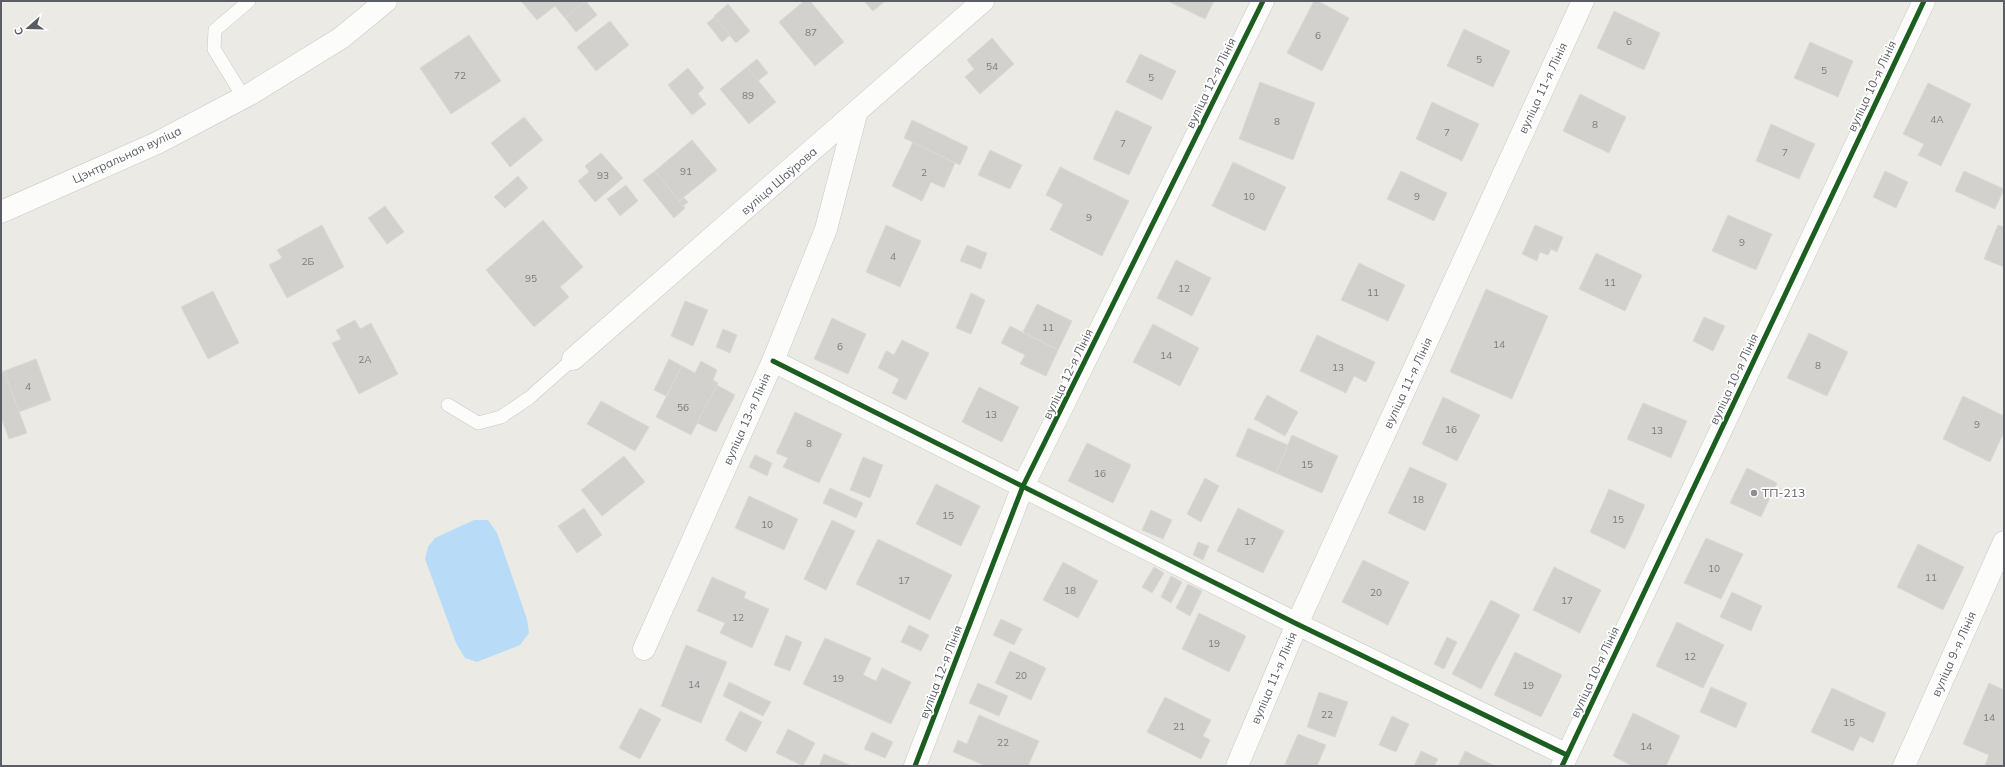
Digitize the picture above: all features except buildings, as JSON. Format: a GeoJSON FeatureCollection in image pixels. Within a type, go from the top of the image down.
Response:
{"type":"FeatureCollection","features":[{"type":"Feature","properties":{"kind":"street","name":"Цэнтральная вуліца"},"geometry":{"type":"LineString","coordinates":[[1,212],[157,143],[248,96],[341,38],[386,1]]}},
{"type":"Feature","properties":{"kind":"street","name":"вуліца Шаўрова"},"geometry":{"type":"LineString","coordinates":[[573,359],[856,114],[983,1]]}},
{"type":"Feature","properties":{"kind":"street","name":"вуліца 12-я Лінія"},"geometry":{"type":"LineString","coordinates":[[915,766],[1023,486],[1263,1]]}},
{"type":"Feature","properties":{"kind":"street","name":"вуліца 11-я Лінія"},"geometry":{"type":"LineString","coordinates":[[1237,766],[1297,624],[1583,1]]}},
{"type":"Feature","properties":{"kind":"street","name":"вуліца 10-я Лінія"},"geometry":{"type":"LineString","coordinates":[[1564,761],[1924,1]]}},
{"type":"Feature","properties":{"kind":"street","name":"вуліца 13-я Лінія"},"geometry":{"type":"LineString","coordinates":[[644,649],[773,361],[826,229],[856,114]]}},
{"type":"Feature","properties":{"kind":"street"},"geometry":{"type":"LineString","coordinates":[[773,361],[1297,624],[1564,761]]}},
{"type":"Feature","properties":{"kind":"street","name":"вуліца 9-я Лінія"},"geometry":{"type":"LineString","coordinates":[[1904,766],[2004,542]]}},
{"type":"Feature","properties":{"kind":"lane"},"geometry":{"type":"LineString","coordinates":[[248,96],[214,50],[215,30],[249,1]]}},
{"type":"Feature","properties":{"kind":"lane"},"geometry":{"type":"LineString","coordinates":[[448,405],[478,424],[501,417],[529,398],[573,359]]}},
{"type":"Feature","properties":{"kind":"water"},"geometry":{"type":"Polygon","coordinates":[[[474,520],[488,520],[497,533],[527,619],[529,633],[520,645],[477,662],[465,658],[456,643],[425,559],[428,547],[435,538],[474,520]]]}},
{"type":"Feature","properties":{"kind":"cycle path"},"geometry":{"type":"LineString","coordinates":[[915,766],[1023,486],[1263,1]]}},
{"type":"Feature","properties":{"kind":"cycle path"},"geometry":{"type":"LineString","coordinates":[[1562,766],[1924,1]]}},
{"type":"Feature","properties":{"kind":"cycle path"},"geometry":{"type":"LineString","coordinates":[[773,361],[1297,624],[1567,755]]}},
{"type":"Feature","properties":{"kind":"place","name":"ТП-213"},"geometry":{"type":"Point","coordinates":[1754,493]}}]}
